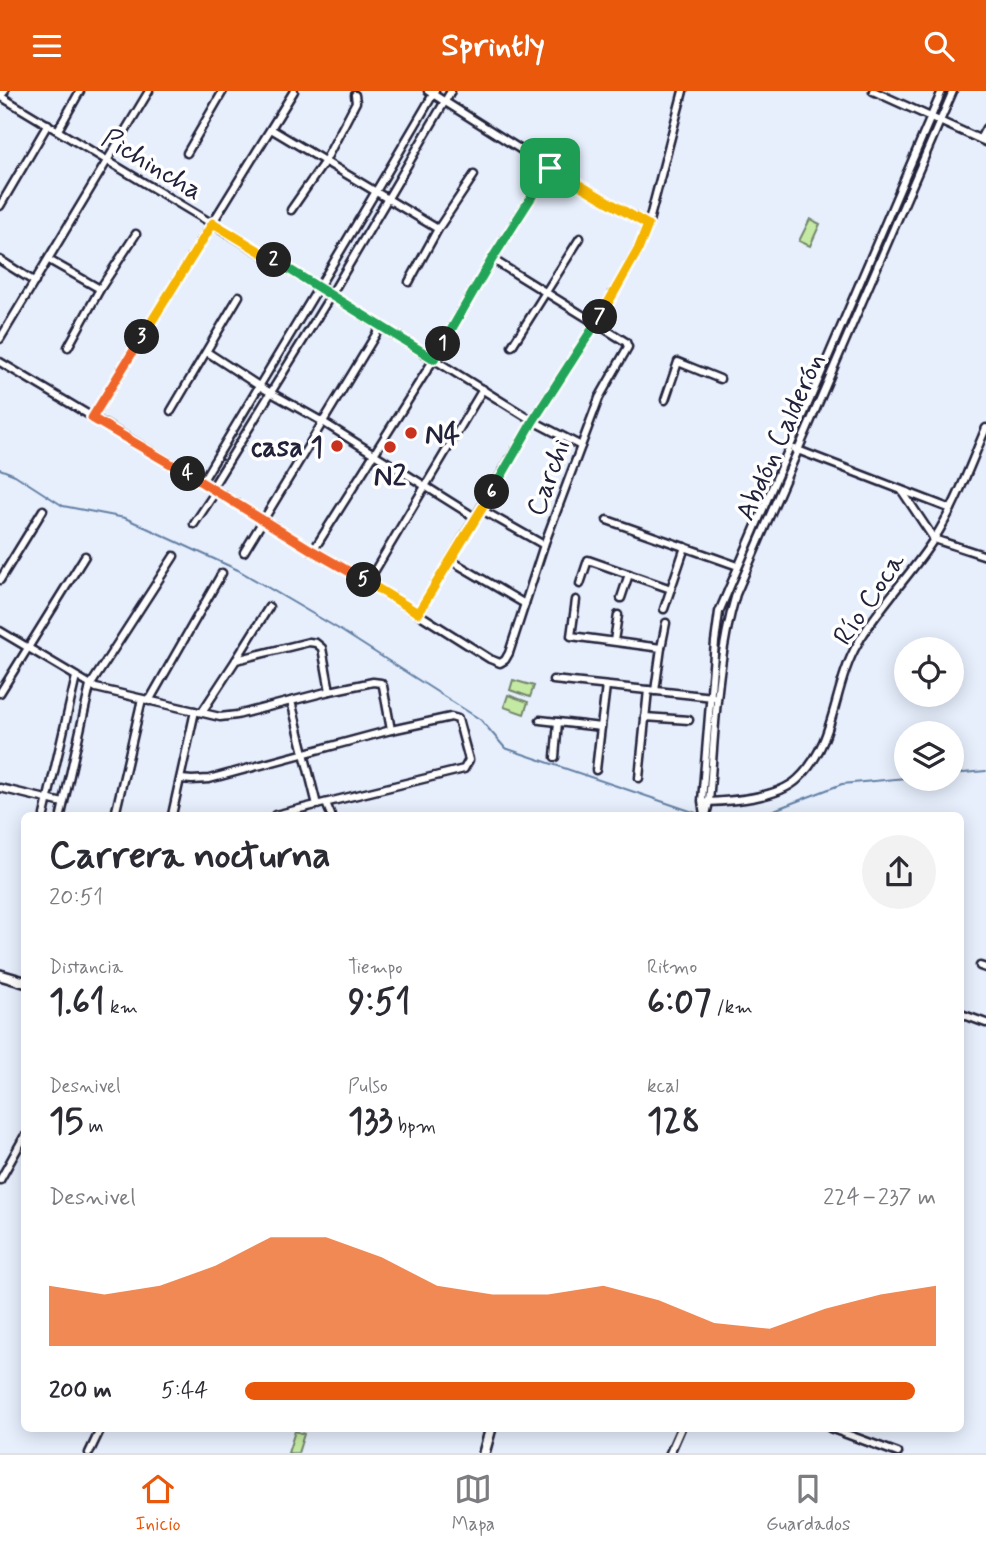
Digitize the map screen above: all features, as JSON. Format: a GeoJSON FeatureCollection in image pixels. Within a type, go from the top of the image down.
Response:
{"type":"FeatureCollection","features":[{"type":"Feature","properties":{"kind":"street"},"geometry":{"type":"LineString","coordinates":[[58,130],[80,91]]}},
{"type":"Feature","properties":{"kind":"street"},"geometry":{"type":"LineString","coordinates":[[0,339],[149,91]]}},
{"type":"Feature","properties":{"kind":"street"},"geometry":{"type":"LineString","coordinates":[[92,418],[294,91]]}},
{"type":"Feature","properties":{"kind":"street"},"geometry":{"type":"LineString","coordinates":[[194,524],[451,91]]}},
{"type":"Feature","properties":{"kind":"street"},"geometry":{"type":"LineString","coordinates":[[0,362],[418,613],[638,250],[648,225],[683,91]]}},
{"type":"Feature","properties":{"kind":"street"},"geometry":{"type":"LineString","coordinates":[[873,91],[983,140],[986,128]]}},
{"type":"Feature","properties":{"kind":"street","name":"Abdón Calderón"},"geometry":{"type":"LineString","coordinates":[[705,812],[710,697],[719,612],[942,91]]}},
{"type":"Feature","properties":{"kind":"street","name":"Abdón Calderón"},"geometry":{"type":"LineString","coordinates":[[706,802],[723,647],[736,594],[953,91]]}},
{"type":"Feature","properties":{"kind":"street"},"geometry":{"type":"LineString","coordinates":[[187,153],[220,92]]}},
{"type":"Feature","properties":{"kind":"street"},"geometry":{"type":"LineString","coordinates":[[202,482],[320,288],[432,92],[550,168],[648,225]]}},
{"type":"Feature","properties":{"kind":"street","name":"Pichincha"},"geometry":{"type":"LineString","coordinates":[[1,94],[533,421],[581,446]]}},
{"type":"Feature","properties":{"kind":"street"},"geometry":{"type":"LineString","coordinates":[[291,210],[325,161],[356,102],[355,96]]}},
{"type":"Feature","properties":{"kind":"street"},"geometry":{"type":"LineString","coordinates":[[0,206],[48,124]]}},
{"type":"Feature","properties":{"kind":"street"},"geometry":{"type":"LineString","coordinates":[[271,129],[438,229]]}},
{"type":"Feature","properties":{"kind":"street"},"geometry":{"type":"LineString","coordinates":[[313,551],[371,453],[434,359],[492,259],[550,168]]}},
{"type":"Feature","properties":{"kind":"street"},"geometry":{"type":"LineString","coordinates":[[409,282],[438,229],[474,175]]}},
{"type":"Feature","properties":{"kind":"street"},"geometry":{"type":"LineString","coordinates":[[68,347],[100,289],[136,235]]}},
{"type":"Feature","properties":{"kind":"street"},"geometry":{"type":"LineString","coordinates":[[512,346],[580,238]]}},
{"type":"Feature","properties":{"kind":"street"},"geometry":{"type":"LineString","coordinates":[[492,259],[596,323]]}},
{"type":"Feature","properties":{"kind":"street"},"geometry":{"type":"LineString","coordinates":[[0,260],[35,282]]}},
{"type":"Feature","properties":{"kind":"street"},"geometry":{"type":"LineString","coordinates":[[49,260],[100,289]]}},
{"type":"Feature","properties":{"kind":"street"},"geometry":{"type":"LineString","coordinates":[[171,411],[239,296]]}},
{"type":"Feature","properties":{"kind":"street","name":"Carchi"},"geometry":{"type":"LineString","coordinates":[[418,613],[490,659],[500,663],[505,660],[544,545],[599,398],[628,347],[626,342],[596,323]]}},
{"type":"Feature","properties":{"kind":"street"},"geometry":{"type":"LineString","coordinates":[[244,552],[381,326]]}},
{"type":"Feature","properties":{"kind":"street"},"geometry":{"type":"LineString","coordinates":[[207,352],[476,518]]}},
{"type":"Feature","properties":{"kind":"street"},"geometry":{"type":"LineString","coordinates":[[665,400],[678,362],[720,379]]}},
{"type":"Feature","properties":{"kind":"street"},"geometry":{"type":"LineString","coordinates":[[368,582],[482,389]]}},
{"type":"Feature","properties":{"kind":"street","name":"Río Coca"},"geometry":{"type":"LineString","coordinates":[[706,802],[748,798],[787,788],[815,761],[823,745],[838,692],[857,644],[934,539],[951,509],[986,428]]}},
{"type":"Feature","properties":{"kind":"street"},"geometry":{"type":"LineString","coordinates":[[790,447],[951,509]]}},
{"type":"Feature","properties":{"kind":"street"},"geometry":{"type":"LineString","coordinates":[[901,490],[934,539],[986,556]]}},
{"type":"Feature","properties":{"kind":"street"},"geometry":{"type":"LineString","coordinates":[[0,580],[43,510]]}},
{"type":"Feature","properties":{"kind":"street"},"geometry":{"type":"LineString","coordinates":[[482,510],[544,545]]}},
{"type":"Feature","properties":{"kind":"street"},"geometry":{"type":"LineString","coordinates":[[607,520],[738,566]]}},
{"type":"Feature","properties":{"kind":"street"},"geometry":{"type":"LineString","coordinates":[[664,609],[685,547]]}},
{"type":"Feature","properties":{"kind":"street"},"geometry":{"type":"LineString","coordinates":[[62,812],[90,686],[174,556]]}},
{"type":"Feature","properties":{"kind":"street"},"geometry":{"type":"LineString","coordinates":[[0,692],[85,557]]}},
{"type":"Feature","properties":{"kind":"street"},"geometry":{"type":"LineString","coordinates":[[450,560],[525,604]]}},
{"type":"Feature","properties":{"kind":"street"},"geometry":{"type":"LineString","coordinates":[[580,584],[588,560],[671,589]]}},
{"type":"Feature","properties":{"kind":"street"},"geometry":{"type":"LineString","coordinates":[[116,812],[145,700],[222,573]]}},
{"type":"Feature","properties":{"kind":"street"},"geometry":{"type":"LineString","coordinates":[[621,598],[629,574]]}},
{"type":"Feature","properties":{"kind":"street"},"geometry":{"type":"LineString","coordinates":[[576,600],[571,636],[661,648]]}},
{"type":"Feature","properties":{"kind":"street"},"geometry":{"type":"LineString","coordinates":[[173,812],[198,712],[236,660],[269,607]]}},
{"type":"Feature","properties":{"kind":"street"},"geometry":{"type":"LineString","coordinates":[[614,641],[618,615]]}},
{"type":"Feature","properties":{"kind":"street"},"geometry":{"type":"LineString","coordinates":[[639,778],[645,717],[666,624]]}},
{"type":"Feature","properties":{"kind":"street"},"geometry":{"type":"LineString","coordinates":[[0,631],[90,686],[220,717],[330,691],[373,682],[381,683],[391,730]]}},
{"type":"Feature","properties":{"kind":"street"},"geometry":{"type":"LineString","coordinates":[[236,660],[309,642],[316,643],[323,651],[330,691]]}},
{"type":"Feature","properties":{"kind":"street"},"geometry":{"type":"LineString","coordinates":[[45,812],[76,677]]}},
{"type":"Feature","properties":{"kind":"street"},"geometry":{"type":"LineString","coordinates":[[552,680],[719,697]]}},
{"type":"Feature","properties":{"kind":"street"},"geometry":{"type":"LineString","coordinates":[[596,770],[606,686]]}},
{"type":"Feature","properties":{"kind":"street"},"geometry":{"type":"LineString","coordinates":[[291,701],[317,805]]}},
{"type":"Feature","properties":{"kind":"street"},"geometry":{"type":"LineString","coordinates":[[181,779],[209,779],[391,730],[451,717],[458,719],[469,760],[464,769],[288,812]]}},
{"type":"Feature","properties":{"kind":"street"},"geometry":{"type":"LineString","coordinates":[[645,717],[689,720]]}},
{"type":"Feature","properties":{"kind":"street"},"geometry":{"type":"LineString","coordinates":[[540,720],[601,727]]}},
{"type":"Feature","properties":{"kind":"street"},"geometry":{"type":"LineString","coordinates":[[555,757],[558,722]]}},
{"type":"Feature","properties":{"kind":"street"},"geometry":{"type":"LineString","coordinates":[[0,788],[63,803]]}},
{"type":"Feature","properties":{"kind":"street"},"geometry":{"type":"LineString","coordinates":[[326,803],[330,812]]}},
{"type":"Feature","properties":{"kind":"street"},"geometry":{"type":"LineString","coordinates":[[0,975],[21,981]]}},
{"type":"Feature","properties":{"kind":"street"},"geometry":{"type":"LineString","coordinates":[[964,1015],[986,1023]]}},
{"type":"Feature","properties":{"kind":"street"},"geometry":{"type":"LineString","coordinates":[[0,1181],[21,1142]]}},
{"type":"Feature","properties":{"kind":"street"},"geometry":{"type":"LineString","coordinates":[[89,1453],[99,1432]]}},
{"type":"Feature","properties":{"kind":"street"},"geometry":{"type":"LineString","coordinates":[[484,1453],[490,1432]]}},
{"type":"Feature","properties":{"kind":"street"},"geometry":{"type":"LineString","coordinates":[[670,1453],[679,1432]]}},
{"type":"Feature","properties":{"kind":"street"},"geometry":{"type":"LineString","coordinates":[[840,1432],[885,1451],[898,1453]]}},
{"type":"Feature","properties":{"kind":"green space"},"geometry":{"type":"Polygon","coordinates":[[[810,219],[820,224],[810,246],[799,241],[810,219]]]}},
{"type":"Feature","properties":{"kind":"green space"},"geometry":{"type":"Polygon","coordinates":[[[513,680],[534,686],[530,697],[510,690],[513,680]]]}},
{"type":"Feature","properties":{"kind":"green space"},"geometry":{"type":"Polygon","coordinates":[[[508,695],[528,702],[524,714],[504,707],[508,695]]]}},
{"type":"Feature","properties":{"kind":"green space"},"geometry":{"type":"Polygon","coordinates":[[[295,1432],[304,1434],[298,1453],[288,1453],[295,1432]]]}},
{"type":"Feature","properties":{"kind":"waterway"},"geometry":{"type":"LineString","coordinates":[[0,469],[15,475],[63,506],[125,518],[238,570],[337,628],[481,720],[505,748],[693,812]]}},
{"type":"Feature","properties":{"kind":"waterway"},"geometry":{"type":"LineString","coordinates":[[964,773],[986,771]]}},
{"type":"Feature","properties":{"kind":"waterway"},"geometry":{"type":"LineString","coordinates":[[769,812],[842,784],[894,779]]}},
{"type":"Feature","properties":{"kind":"place","name":"N4"},"geometry":{"type":"Point","coordinates":[411,433]}},
{"type":"Feature","properties":{"kind":"place","name":"casa 1"},"geometry":{"type":"Point","coordinates":[337,446]}},
{"type":"Feature","properties":{"kind":"place","name":"N2"},"geometry":{"type":"Point","coordinates":[390,447]}},
{"type":"Feature","properties":{"kind":"route"},"geometry":{"type":"LineString","coordinates":[[550,168],[648,225],[638,250],[596,323],[533,421],[418,613],[92,418],[213,223],[434,359],[492,259],[550,168]]}}]}
